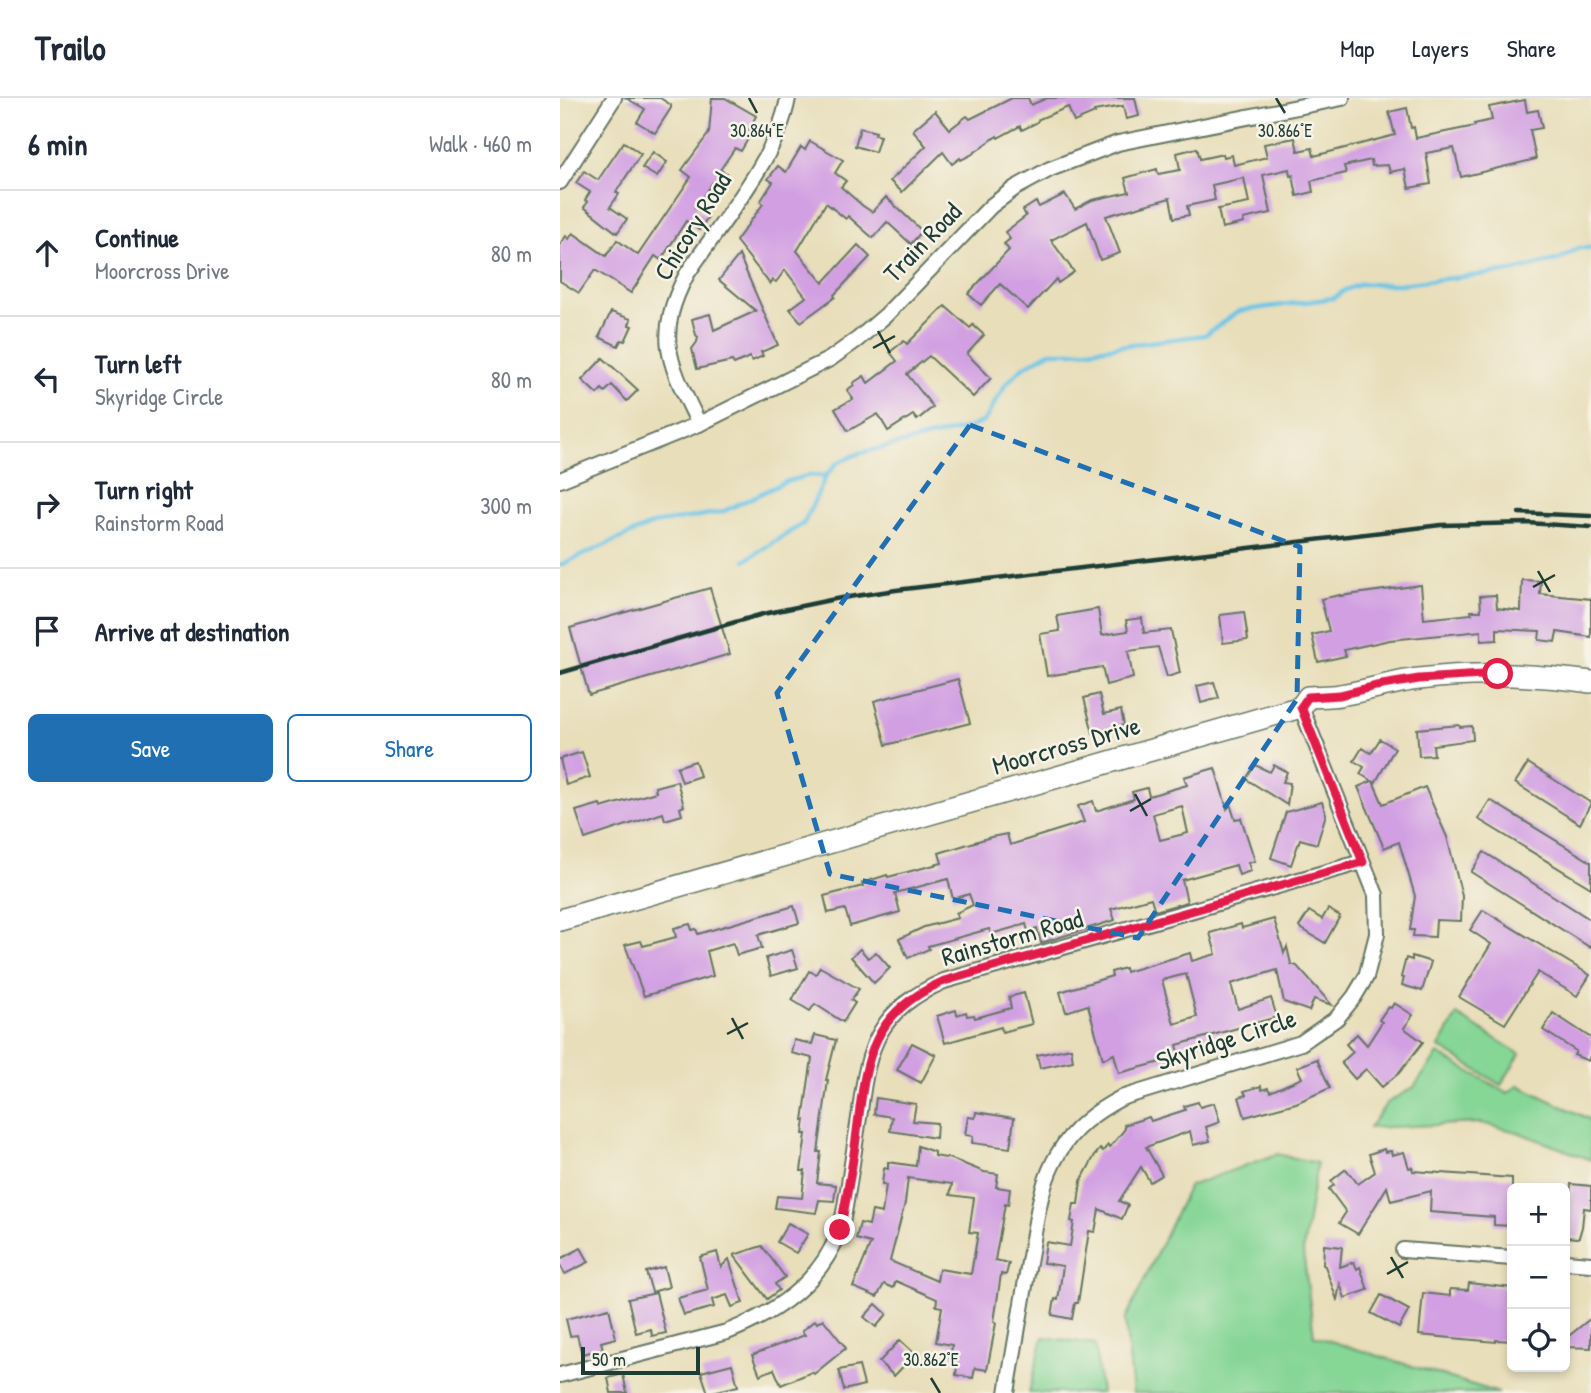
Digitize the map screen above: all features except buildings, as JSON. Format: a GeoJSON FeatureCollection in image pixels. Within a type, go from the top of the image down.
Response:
{"type":"FeatureCollection","features":[{"type":"Feature","properties":{"kind":"street"},"geometry":{"type":"LineString","coordinates":[[560,182],[614,98]]}},
{"type":"Feature","properties":{"kind":"street","name":"Chicory Road"},"geometry":{"type":"LineString","coordinates":[[699,424],[670,361],[667,338],[669,317],[675,296],[687,274],[773,144],[785,115],[788,98]]}},
{"type":"Feature","properties":{"kind":"street","name":"Train Road"},"geometry":{"type":"LineString","coordinates":[[560,480],[699,424],[799,376],[858,339],[886,315],[991,206],[1015,188],[1050,169],[1118,143],[1342,98]]}},
{"type":"Feature","properties":{"kind":"street","name":"Moorcross Drive"},"geometry":{"type":"LineString","coordinates":[[560,920],[1301,707],[1308,697],[1340,695],[1419,679],[1498,674],[1551,676],[1591,682]]}},
{"type":"Feature","properties":{"kind":"street","name":"Skyridge Circle"},"geometry":{"type":"LineString","coordinates":[[1007,1393],[1040,1203],[1051,1168],[1068,1139],[1088,1118],[1121,1098],[1301,1044],[1336,1018],[1354,997],[1366,977],[1377,934],[1376,895],[1301,707]]}},
{"type":"Feature","properties":{"kind":"street","name":"Rainstorm Road"},"geometry":{"type":"LineString","coordinates":[[560,1375],[727,1332],[752,1322],[790,1299],[806,1284],[831,1250],[840,1230],[866,1064],[872,1046],[893,1014],[923,990],[944,981],[1363,862]]}},
{"type":"Feature","properties":{"kind":"street"},"geometry":{"type":"LineString","coordinates":[[1403,1250],[1507,1258]]}},
{"type":"Feature","properties":{"kind":"street"},"geometry":{"type":"LineString","coordinates":[[1570,1262],[1591,1264]]}},
{"type":"Feature","properties":{"kind":"highlighted area"},"geometry":{"type":"Polygon","coordinates":[[[970,425],[1300,547],[1297,699],[1138,938],[830,874],[777,693],[970,425]]]}},
{"type":"Feature","properties":{"kind":"green space"},"geometry":{"type":"Polygon","coordinates":[[[1457,1015],[1520,1054],[1501,1085],[1439,1047],[1457,1015]]]}},
{"type":"Feature","properties":{"kind":"green space"},"geometry":{"type":"Polygon","coordinates":[[[1438,1054],[1508,1093],[1518,1085],[1591,1120],[1591,1160],[1517,1132],[1481,1123],[1369,1128],[1387,1103],[1414,1087],[1438,1054]]]}},
{"type":"Feature","properties":{"kind":"green space"},"geometry":{"type":"Polygon","coordinates":[[[1277,1154],[1317,1163],[1303,1251],[1314,1336],[1499,1393],[1133,1393],[1125,1320],[1189,1186],[1277,1154]]]}},
{"type":"Feature","properties":{"kind":"green space"},"geometry":{"type":"Polygon","coordinates":[[[1043,1337],[1095,1344],[1101,1393],[1029,1393],[1043,1337]]]}},
{"type":"Feature","properties":{"kind":"waterway"},"geometry":{"type":"LineString","coordinates":[[560,565],[653,524],[722,512],[785,482],[810,475],[826,476],[837,463],[860,453],[968,428],[984,421],[1006,384],[1022,368],[1050,352],[1073,352],[1205,335],[1239,311],[1334,298],[1361,284],[1400,284],[1514,271],[1560,259],[1578,248],[1591,248]]}},
{"type":"Feature","properties":{"kind":"waterway"},"geometry":{"type":"LineString","coordinates":[[746,560],[804,523],[826,476]]}},
{"type":"Feature","properties":{"kind":"railway"},"geometry":{"type":"LineString","coordinates":[[1519,513],[1591,516]]}},
{"type":"Feature","properties":{"kind":"railway"},"geometry":{"type":"LineString","coordinates":[[560,673],[763,614],[896,590],[1441,525],[1527,523],[1591,527]]}},
{"type":"Feature","properties":{"kind":"route"},"geometry":{"type":"LineString","coordinates":[[840,1230],[866,1064],[872,1046],[883,1028],[893,1014],[908,1001],[923,990],[944,981],[1363,862],[1301,707],[1308,697],[1340,695],[1419,679],[1498,674]]}}]}
